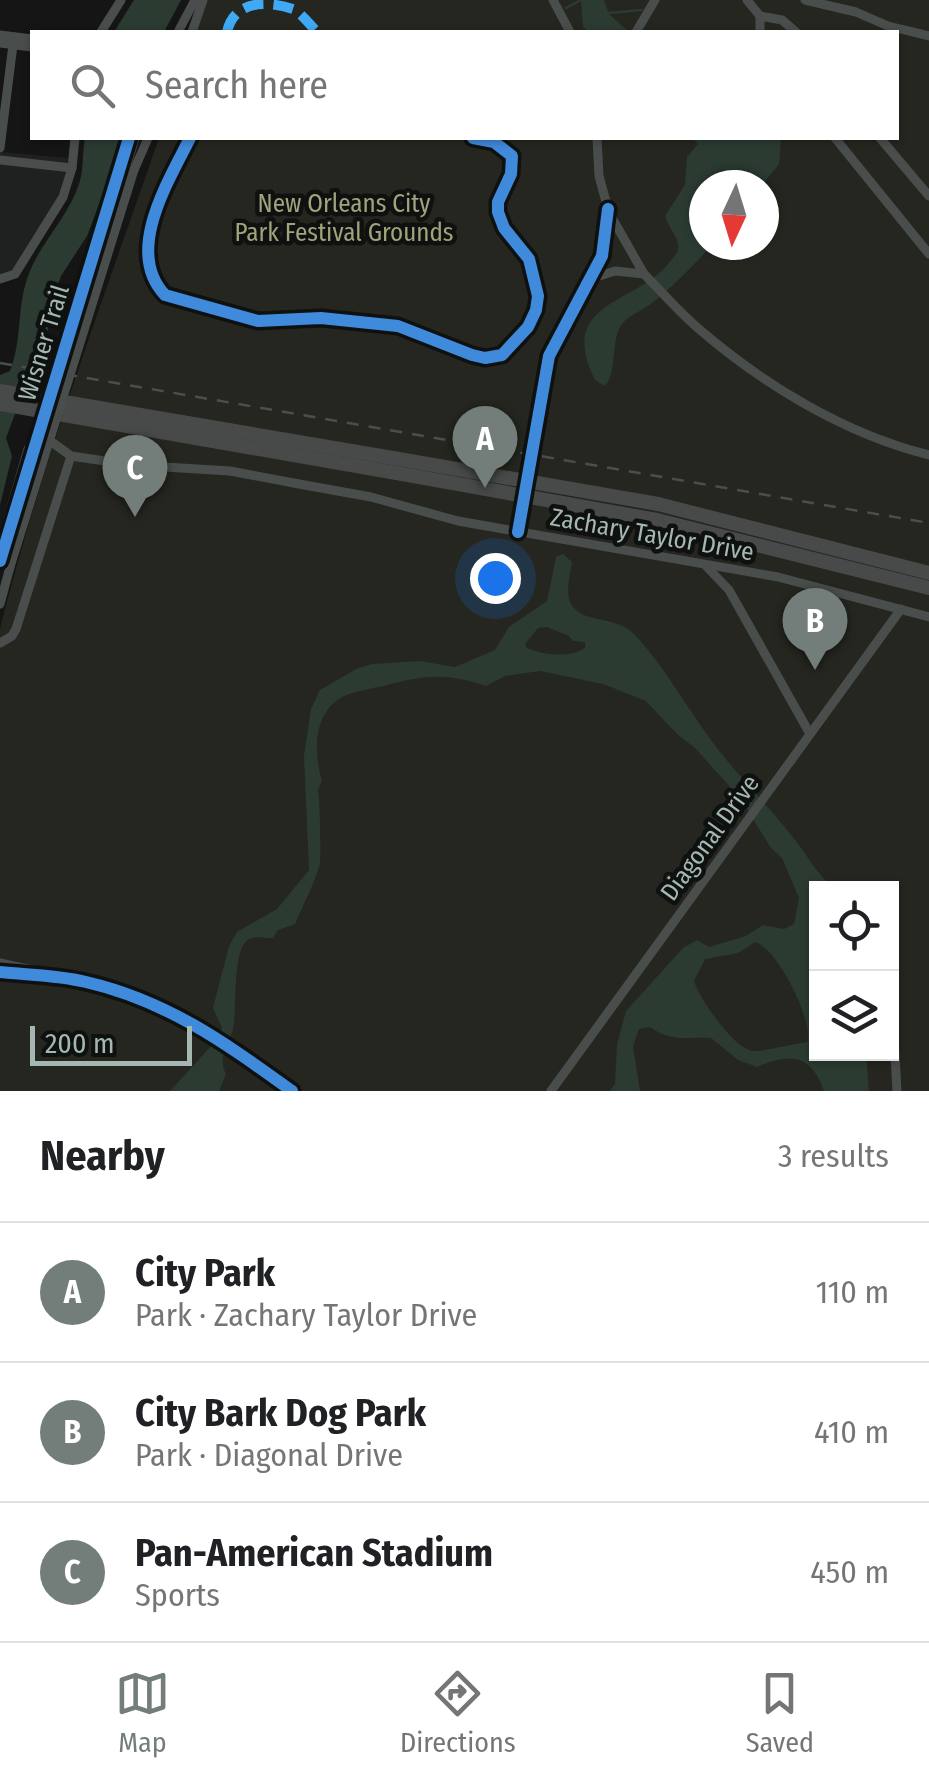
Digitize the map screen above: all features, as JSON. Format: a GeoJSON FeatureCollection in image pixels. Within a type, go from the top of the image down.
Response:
{"type":"FeatureCollection","features":[{"type":"Feature","properties":{"kind":"highway"},"geometry":{"type":"LineString","coordinates":[[0,390],[30,402],[657,512],[929,573]]}},
{"type":"Feature","properties":{"kind":"highway"},"geometry":{"type":"LineString","coordinates":[[0,404],[30,402]]}},
{"type":"Feature","properties":{"kind":"highway"},"geometry":{"type":"LineString","coordinates":[[657,512],[929,588]]}},
{"type":"Feature","properties":{"kind":"street"},"geometry":{"type":"LineString","coordinates":[[102,30],[121,0]]}},
{"type":"Feature","properties":{"kind":"street"},"geometry":{"type":"LineString","coordinates":[[179,30],[195,0]]}},
{"type":"Feature","properties":{"kind":"street"},"geometry":{"type":"LineString","coordinates":[[193,30],[203,0]]}},
{"type":"Feature","properties":{"kind":"street"},"geometry":{"type":"LineString","coordinates":[[544,0],[554,2],[569,30]]}},
{"type":"Feature","properties":{"kind":"street"},"geometry":{"type":"LineString","coordinates":[[637,30],[655,0]]}},
{"type":"Feature","properties":{"kind":"street"},"geometry":{"type":"LineString","coordinates":[[747,0],[760,16],[760,30]]}},
{"type":"Feature","properties":{"kind":"street"},"geometry":{"type":"LineString","coordinates":[[804,0],[929,36]]}},
{"type":"Feature","properties":{"kind":"street"},"geometry":{"type":"LineString","coordinates":[[760,16],[782,20],[794,30]]}},
{"type":"Feature","properties":{"kind":"street"},"geometry":{"type":"LineString","coordinates":[[0,35],[30,46]]}},
{"type":"Feature","properties":{"kind":"street"},"geometry":{"type":"LineString","coordinates":[[0,43],[30,40]]}},
{"type":"Feature","properties":{"kind":"street"},"geometry":{"type":"LineString","coordinates":[[0,148],[13,41]]}},
{"type":"Feature","properties":{"kind":"street"},"geometry":{"type":"LineString","coordinates":[[3,279],[15,274],[63,197],[72,168],[74,140]]}},
{"type":"Feature","properties":{"kind":"street"},"geometry":{"type":"LineString","coordinates":[[0,604],[8,564],[130,169],[135,140]]}},
{"type":"Feature","properties":{"kind":"street"},"geometry":{"type":"LineString","coordinates":[[130,169],[147,140]]}},
{"type":"Feature","properties":{"kind":"street"},"geometry":{"type":"LineString","coordinates":[[598,140],[599,176],[608,209],[646,276],[670,302],[727,351],[792,396],[844,424],[929,455]]}},
{"type":"Feature","properties":{"kind":"street"},"geometry":{"type":"LineString","coordinates":[[837,140],[929,254]]}},
{"type":"Feature","properties":{"kind":"street"},"geometry":{"type":"LineString","coordinates":[[882,140],[929,196]]}},
{"type":"Feature","properties":{"kind":"street"},"geometry":{"type":"LineString","coordinates":[[0,160],[72,168]]}},
{"type":"Feature","properties":{"kind":"street"},"geometry":{"type":"LineString","coordinates":[[518,532],[549,356],[563,324],[593,278],[606,246],[608,209]]}},
{"type":"Feature","properties":{"kind":"street"},"geometry":{"type":"LineString","coordinates":[[593,278],[615,271],[646,276]]}},
{"type":"Feature","properties":{"kind":"street","name":"Zachary Taylor Drive"},"geometry":{"type":"LineString","coordinates":[[0,546],[28,449],[42,439],[70,456],[132,465],[230,471],[371,497],[426,515],[778,577],[929,617]]}},
{"type":"Feature","properties":{"kind":"street"},"geometry":{"type":"LineString","coordinates":[[2,640],[16,629],[70,456]]}},
{"type":"Feature","properties":{"kind":"street"},"geometry":{"type":"LineString","coordinates":[[0,580],[8,564]]}},
{"type":"Feature","properties":{"kind":"street"},"geometry":{"type":"LineString","coordinates":[[706,566],[728,590],[810,734]]}},
{"type":"Feature","properties":{"kind":"street"},"geometry":{"type":"LineString","coordinates":[[728,590],[741,570]]}},
{"type":"Feature","properties":{"kind":"street","name":"Diagonal Drive"},"geometry":{"type":"LineString","coordinates":[[552,1091],[901,609]]}},
{"type":"Feature","properties":{"kind":"street"},"geometry":{"type":"LineString","coordinates":[[0,962],[53,977]]}},
{"type":"Feature","properties":{"kind":"street"},"geometry":{"type":"LineString","coordinates":[[0,972],[86,982],[148,1001],[209,1031],[292,1091]]}},
{"type":"Feature","properties":{"kind":"street"},"geometry":{"type":"LineString","coordinates":[[895,1061],[896,1091]]}},
{"type":"Feature","properties":{"kind":"shaded area"},"geometry":{"type":"Polygon","coordinates":[[[134,0],[181,0],[165,30],[115,30],[134,0]]]}},
{"type":"Feature","properties":{"kind":"shaded area"},"geometry":{"type":"Polygon","coordinates":[[[581,0],[604,0],[609,14],[627,30],[587,30],[581,0]]]}},
{"type":"Feature","properties":{"kind":"shaded area"},"geometry":{"type":"Polygon","coordinates":[[[85,140],[119,140],[112,170],[87,236],[61,276],[50,305],[46,353],[30,361],[6,438],[12,456],[0,505],[0,375],[10,371],[14,360],[24,290],[32,267],[68,208],[82,173],[85,140]]]}},
{"type":"Feature","properties":{"kind":"shaded area"},"geometry":{"type":"Polygon","coordinates":[[[694,140],[781,141],[779,164],[774,170],[689,170],[689,260],[697,260],[659,297],[623,323],[605,386],[595,380],[585,353],[586,334],[593,319],[606,307],[658,274],[677,253],[677,242],[665,216],[685,185],[687,157],[698,144],[694,140]]]}},
{"type":"Feature","properties":{"kind":"shaded area"},"geometry":{"type":"Polygon","coordinates":[[[0,152],[68,158],[62,192],[12,271],[6,274],[0,274],[0,152]]]}},
{"type":"Feature","properties":{"kind":"shaded area"},"geometry":{"type":"Polygon","coordinates":[[[563,554],[572,562],[568,591],[573,607],[585,615],[619,624],[634,634],[713,743],[825,881],[809,881],[809,1061],[867,1061],[869,1091],[824,1091],[812,1069],[797,1060],[788,1058],[757,1067],[738,1060],[711,1038],[672,1037],[650,1027],[639,1029],[633,1046],[640,1091],[610,1091],[615,1084],[617,1045],[626,1011],[683,948],[697,940],[709,947],[746,936],[763,925],[784,929],[794,924],[799,898],[782,858],[771,848],[740,798],[646,701],[603,684],[540,671],[505,676],[486,686],[448,677],[413,679],[353,693],[332,704],[318,735],[322,781],[318,790],[320,858],[312,886],[295,924],[278,930],[273,938],[250,939],[241,950],[233,1030],[224,1054],[226,1074],[219,1091],[170,1091],[212,1045],[222,1028],[213,1008],[229,946],[237,932],[277,909],[309,870],[304,756],[311,709],[320,690],[372,664],[420,661],[455,667],[495,650],[509,627],[547,601],[556,557],[563,554]],[[547,627],[538,628],[525,644],[527,648],[556,654],[585,648],[585,642],[573,641],[547,627]],[[755,942],[738,953],[705,959],[694,981],[718,1022],[736,1042],[753,1051],[807,1042],[805,1018],[792,986],[764,947],[755,942]]]}},
{"type":"Feature","properties":{"kind":"green space","name":"New Orleans City Park Festival Grounds"},"geometry":{"type":"Polygon","coordinates":[[[207,0],[929,0],[929,1091],[0,1091],[0,629],[54,443],[158,140],[899,140],[899,30],[197,30],[207,0]]]}},
{"type":"Feature","properties":{"kind":"waterway"},"geometry":{"type":"LineString","coordinates":[[566,8],[581,0]]}},
{"type":"Feature","properties":{"kind":"waterway"},"geometry":{"type":"LineString","coordinates":[[608,13],[641,10]]}},
{"type":"Feature","properties":{"kind":"railway"},"geometry":{"type":"LineString","coordinates":[[0,363],[929,523]]}},
{"type":"Feature","properties":{"kind":"marked path"},"geometry":{"type":"LineString","coordinates":[[228,30],[236,14],[262,4],[293,9],[315,30]]}},
{"type":"Feature","properties":{"kind":"cycle path","name":"Wisner Trail"},"geometry":{"type":"LineString","coordinates":[[0,561],[128,140]]}},
{"type":"Feature","properties":{"kind":"cycle path"},"geometry":{"type":"LineString","coordinates":[[189,140],[162,196],[149,238],[153,278],[165,295],[258,321],[321,318],[398,326],[485,358],[502,355],[528,327],[538,296],[529,259],[504,228],[498,212],[498,202],[511,174],[512,156],[494,142],[484,140]]}},
{"type":"Feature","properties":{"kind":"cycle path"},"geometry":{"type":"LineString","coordinates":[[518,532],[549,356],[602,256],[608,209]]}},
{"type":"Feature","properties":{"kind":"cycle path"},"geometry":{"type":"LineString","coordinates":[[0,972],[75,980],[143,1000],[219,1040],[292,1091]]}},
{"type":"Feature","properties":{"kind":"place","name":"City Park"},"geometry":{"type":"Point","coordinates":[485,488]}},
{"type":"Feature","properties":{"kind":"place","name":"Pan-American Stadium"},"geometry":{"type":"Point","coordinates":[135,517]}},
{"type":"Feature","properties":{"kind":"place","name":"City Bark Dog Park"},"geometry":{"type":"Point","coordinates":[815,670]}}]}
